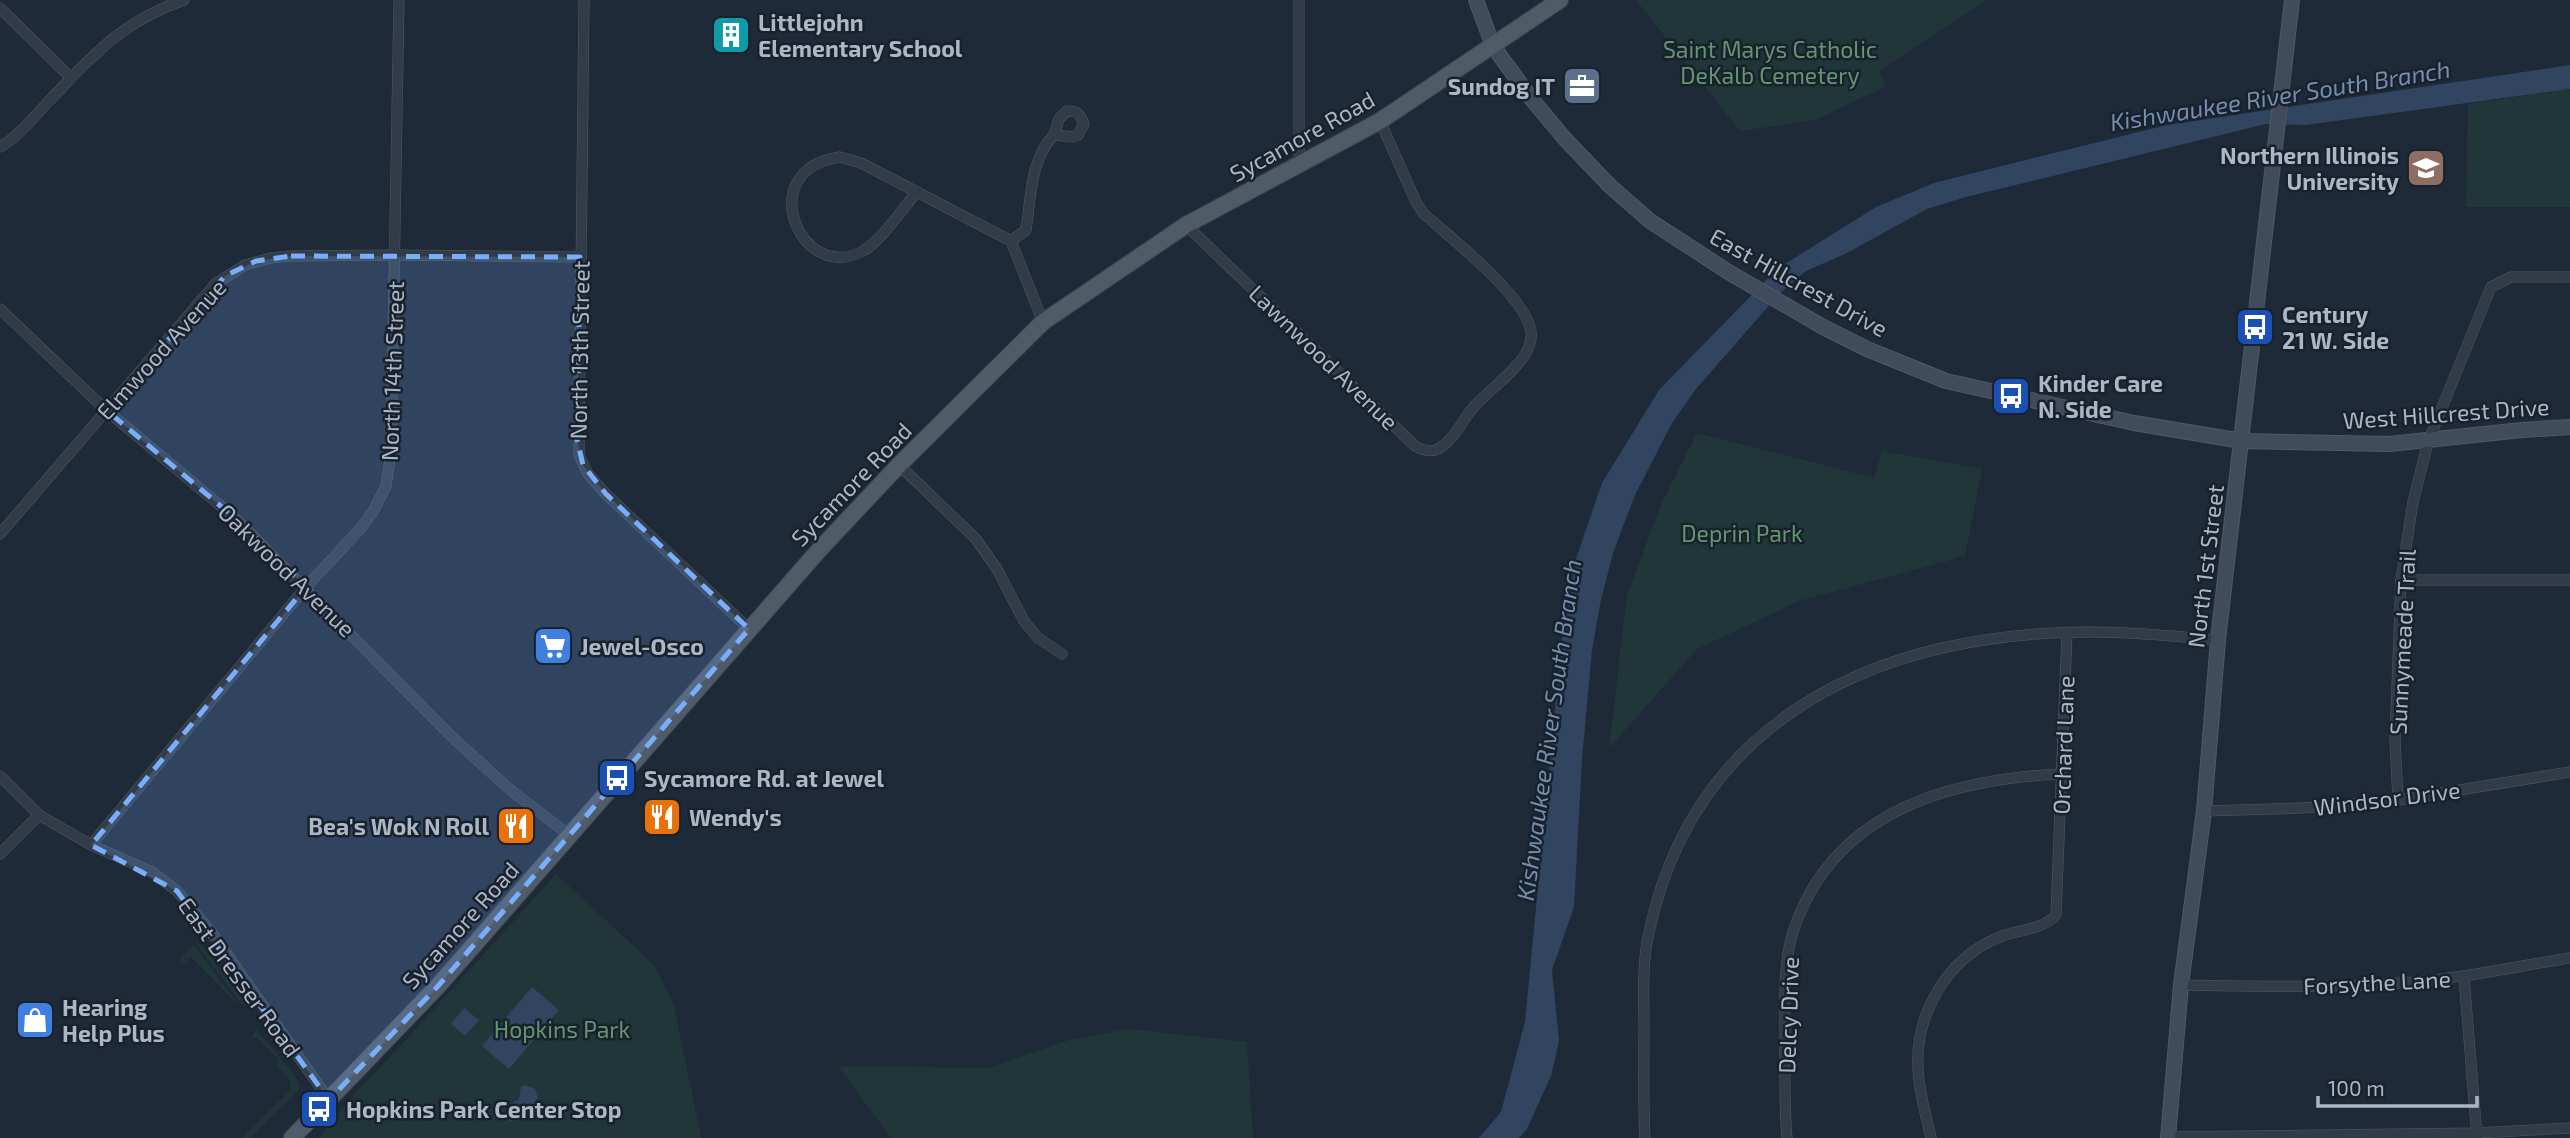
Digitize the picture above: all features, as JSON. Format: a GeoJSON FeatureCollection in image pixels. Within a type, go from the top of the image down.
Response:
{"type":"FeatureCollection","features":[{"type":"Feature","properties":{"kind":"main road","name":"Sycamore Road"},"geometry":{"type":"LineString","coordinates":[[292,1138],[439,985],[819,550],[899,465],[1043,322],[1186,225],[1380,121],[1560,0]]}},
{"type":"Feature","properties":{"kind":"street"},"geometry":{"type":"LineString","coordinates":[[0,147],[18,133],[71,78],[127,26],[149,13],[184,0]]}},
{"type":"Feature","properties":{"kind":"street","name":"North 14th Street"},"geometry":{"type":"LineString","coordinates":[[91,845],[306,587],[361,528],[386,486],[391,452],[400,0]]}},
{"type":"Feature","properties":{"kind":"street","name":"North 13th Street"},"geometry":{"type":"LineString","coordinates":[[584,0],[577,439],[579,455],[588,474],[606,494],[749,629]]}},
{"type":"Feature","properties":{"kind":"street"},"geometry":{"type":"LineString","coordinates":[[1299,0],[1299,165]]}},
{"type":"Feature","properties":{"kind":"street","name":"East Hillcrest Drive"},"geometry":{"type":"LineString","coordinates":[[1476,0],[1493,46],[1565,139],[1610,186],[1650,221],[1730,273],[1867,349],[1946,382],[2134,423],[2242,441]]}},
{"type":"Feature","properties":{"kind":"street","name":"North 1st Street"},"geometry":{"type":"LineString","coordinates":[[2168,1137],[2181,985],[2204,811],[2218,640],[2292,0]]}},
{"type":"Feature","properties":{"kind":"street"},"geometry":{"type":"LineString","coordinates":[[0,8],[71,78]]}},
{"type":"Feature","properties":{"kind":"street","name":"Lawnwood Avenue"},"geometry":{"type":"LineString","coordinates":[[1186,225],[1415,446],[1424,450],[1435,450],[1445,443],[1474,407],[1524,358],[1532,333],[1519,305],[1510,295],[1423,213],[1380,121]]}},
{"type":"Feature","properties":{"kind":"street"},"geometry":{"type":"LineString","coordinates":[[1011,242],[1026,230],[1038,159],[1044,146],[1054,135]]}},
{"type":"Feature","properties":{"kind":"street"},"geometry":{"type":"LineString","coordinates":[[917,192],[874,243],[853,255],[829,254],[810,245],[799,234],[792,217],[791,201],[799,179],[815,164],[832,158],[846,158],[861,163],[917,192],[1011,242],[1043,322]]}},
{"type":"Feature","properties":{"kind":"street","name":"Elmwood Avenue"},"geometry":{"type":"LineString","coordinates":[[0,534],[215,284],[235,270],[256,261],[291,256],[580,257]]}},
{"type":"Feature","properties":{"kind":"street","name":"Sunnymeade Trail"},"geometry":{"type":"LineString","coordinates":[[2398,800],[2396,740],[2401,580],[2413,502],[2428,442],[2491,287],[2511,277],[2570,277]]}},
{"type":"Feature","properties":{"kind":"street","name":"Oakwood Avenue"},"geometry":{"type":"LineString","coordinates":[[0,309],[106,411],[235,518],[451,736],[514,793],[569,835]]}},
{"type":"Feature","properties":{"kind":"street","name":"West Hillcrest Drive"},"geometry":{"type":"LineString","coordinates":[[2242,441],[2342,445],[2428,442],[2511,431],[2570,427]]}},
{"type":"Feature","properties":{"kind":"street"},"geometry":{"type":"LineString","coordinates":[[899,465],[976,539],[997,569],[1024,621],[1038,638],[1062,654]]}},
{"type":"Feature","properties":{"kind":"street"},"geometry":{"type":"LineString","coordinates":[[2401,580],[2570,580]]}},
{"type":"Feature","properties":{"kind":"street"},"geometry":{"type":"LineString","coordinates":[[1645,1138],[1644,978],[1648,937],[1666,871],[1704,798],[1728,767],[1762,734],[1803,704],[1839,683],[1875,668],[1954,645],[2015,636],[2067,633],[2132,633],[2218,640]]}},
{"type":"Feature","properties":{"kind":"street","name":"Orchard Lane"},"geometry":{"type":"LineString","coordinates":[[1931,1138],[1918,1067],[1922,1029],[1931,1003],[1952,970],[1984,944],[2017,930],[2046,923],[2054,918],[2058,905],[2067,633]]}},
{"type":"Feature","properties":{"kind":"street","name":"Windsor Drive"},"geometry":{"type":"LineString","coordinates":[[2204,811],[2302,808],[2398,800],[2570,772]]}},
{"type":"Feature","properties":{"kind":"street","name":"Delcy Drive"},"geometry":{"type":"LineString","coordinates":[[1787,1138],[1787,959],[1793,932],[1818,879],[1861,832],[1882,818],[1920,800],[1993,780],[2062,775]]}},
{"type":"Feature","properties":{"kind":"street","name":"East Dresser Road"},"geometry":{"type":"LineString","coordinates":[[0,776],[39,815],[91,845],[138,865],[177,891],[212,933],[329,1100]]}},
{"type":"Feature","properties":{"kind":"street"},"geometry":{"type":"LineString","coordinates":[[0,854],[39,815]]}},
{"type":"Feature","properties":{"kind":"street","name":"Forsythe Lane"},"geometry":{"type":"LineString","coordinates":[[2181,985],[2318,986],[2400,983],[2464,977],[2570,958]]}},
{"type":"Feature","properties":{"kind":"street"},"geometry":{"type":"LineString","coordinates":[[2464,977],[2477,1136]]}},
{"type":"Feature","properties":{"kind":"street"},"geometry":{"type":"LineString","coordinates":[[2168,1137],[2477,1136],[2570,1128]]}},
{"type":"Feature","properties":{"kind":"highlighted area"},"geometry":{"type":"Polygon","coordinates":[[[291,256],[580,257],[577,439],[583,465],[606,494],[749,629],[439,985],[329,1100],[177,891],[91,845],[306,587],[235,518],[106,410],[225,276],[256,261],[291,256]]]}},
{"type":"Feature","properties":{"kind":"green space","name":"Saint Marys Catholic DeKalb Cemetery"},"geometry":{"type":"Polygon","coordinates":[[[1636,0],[1987,0],[1879,71],[1885,87],[1815,120],[1740,131],[1636,0]]]}},
{"type":"Feature","properties":{"kind":"green space"},"geometry":{"type":"Polygon","coordinates":[[[2570,89],[2570,207],[2466,207],[2468,104],[2570,89]]]}},
{"type":"Feature","properties":{"kind":"green space","name":"Deprin Park"},"geometry":{"type":"Polygon","coordinates":[[[1697,433],[1874,478],[1882,451],[1982,469],[1965,556],[1799,601],[1697,649],[1609,748],[1627,595],[1660,507],[1697,433]]]}},
{"type":"Feature","properties":{"kind":"green space","name":"Hopkins Park"},"geometry":{"type":"Polygon","coordinates":[[[556,874],[654,965],[674,1005],[701,1138],[319,1138],[358,1090],[556,874]]]}},
{"type":"Feature","properties":{"kind":"green space"},"geometry":{"type":"Polygon","coordinates":[[[198,943],[245,1003],[242,1005],[196,944],[198,943]]]}},
{"type":"Feature","properties":{"kind":"green space"},"geometry":{"type":"Polygon","coordinates":[[[194,945],[238,1005],[191,957],[184,963],[181,961],[180,958],[194,945]]]}},
{"type":"Feature","properties":{"kind":"green space"},"geometry":{"type":"Polygon","coordinates":[[[256,1029],[300,1085],[299,1090],[250,1138],[242,1138],[290,1091],[290,1080],[277,1065],[278,1059],[257,1037],[251,1039],[256,1029]]]}},
{"type":"Feature","properties":{"kind":"green space"},"geometry":{"type":"Polygon","coordinates":[[[1128,1029],[1247,1042],[1253,1138],[891,1138],[838,1066],[988,1068],[1069,1040],[1128,1029]]]}},
{"type":"Feature","properties":{"kind":"water"},"geometry":{"type":"Polygon","coordinates":[[[2570,65],[2570,89],[2306,125],[2266,124],[1966,197],[1927,209],[1847,253],[1806,271],[1779,294],[1696,389],[1672,423],[1635,495],[1614,550],[1601,599],[1592,650],[1582,759],[1574,907],[1552,970],[1559,1041],[1551,1076],[1527,1129],[1519,1138],[1479,1138],[1501,1112],[1525,1022],[1562,637],[1576,559],[1602,483],[1659,390],[1777,269],[1876,207],[1934,183],[2167,125],[2570,65]]]}},
{"type":"Feature","properties":{"kind":"water"},"geometry":{"type":"Polygon","coordinates":[[[532,987],[559,1010],[509,1069],[482,1046],[532,987]]]}},
{"type":"Feature","properties":{"kind":"water"},"geometry":{"type":"Polygon","coordinates":[[[464,1008],[479,1020],[465,1036],[451,1024],[464,1008]]]}},
{"type":"Feature","properties":{"kind":"water"},"geometry":{"type":"Polygon","coordinates":[[[526,1085],[535,1089],[538,1098],[533,1106],[525,1109],[521,1119],[510,1122],[506,1115],[509,1107],[519,1099],[521,1087],[526,1085]]]}},
{"type":"Feature","properties":{"kind":"place","name":"Littlejohn Elementary School"},"geometry":{"type":"Point","coordinates":[731,35]}},
{"type":"Feature","properties":{"kind":"place","name":"Sundog IT"},"geometry":{"type":"Point","coordinates":[1582,86]}},
{"type":"Feature","properties":{"kind":"place","name":"Northern Illinois University"},"geometry":{"type":"Point","coordinates":[2426,168]}},
{"type":"Feature","properties":{"kind":"place","name":"Century 21 W. Side"},"geometry":{"type":"Point","coordinates":[2255,327]}},
{"type":"Feature","properties":{"kind":"place","name":"Kinder Care N. Side"},"geometry":{"type":"Point","coordinates":[2011,396]}},
{"type":"Feature","properties":{"kind":"place","name":"Jewel-Osco"},"geometry":{"type":"Point","coordinates":[553,646]}},
{"type":"Feature","properties":{"kind":"place","name":"Sycamore Rd. at Jewel"},"geometry":{"type":"Point","coordinates":[617,778]}},
{"type":"Feature","properties":{"kind":"place","name":"Wendy's"},"geometry":{"type":"Point","coordinates":[662,817]}},
{"type":"Feature","properties":{"kind":"place","name":"Bea's Wok N Roll"},"geometry":{"type":"Point","coordinates":[516,826]}},
{"type":"Feature","properties":{"kind":"place","name":"Hearing Help Plus"},"geometry":{"type":"Point","coordinates":[35,1020]}},
{"type":"Feature","properties":{"kind":"place","name":"Hopkins Park Center Stop"},"geometry":{"type":"Point","coordinates":[319,1109]}},
{"type":"Feature","properties":{"kind":"water label","name":"Kishwaukee River South Branch"},"geometry":{"type":"Point","coordinates":[2280,95]}},
{"type":"Feature","properties":{"kind":"water label","name":"Kishwaukee River South Branch"},"geometry":{"type":"Point","coordinates":[1548,730]}}]}
